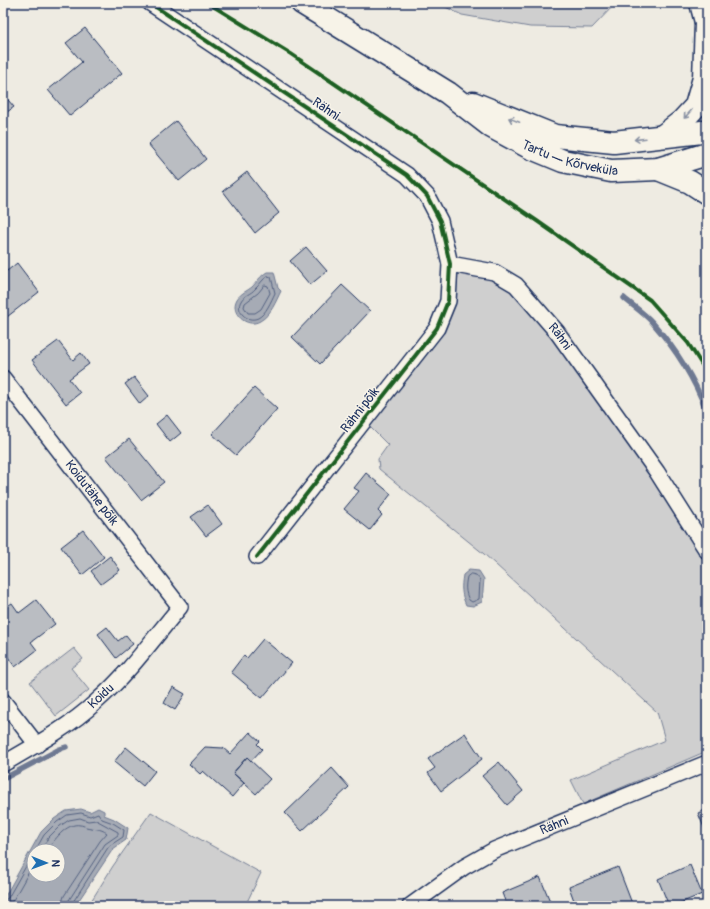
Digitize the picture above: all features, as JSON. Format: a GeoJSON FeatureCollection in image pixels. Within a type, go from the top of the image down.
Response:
{"type":"FeatureCollection","features":[{"type":"Feature","properties":{"kind":"main road","name":"Tartu — Kõrveküla"},"geometry":{"type":"LineString","coordinates":[[302,3],[448,93],[492,127],[529,147],[563,162],[611,171],[658,169],[707,154]]}},
{"type":"Feature","properties":{"kind":"main road"},"geometry":{"type":"LineString","coordinates":[[664,135],[682,121],[696,106],[704,78],[705,17]]}},
{"type":"Feature","properties":{"kind":"main road","name":"Tartu — Kõrveküla"},"geometry":{"type":"LineString","coordinates":[[448,93],[555,136],[614,142],[664,135],[702,132],[707,133]]}},
{"type":"Feature","properties":{"kind":"main road"},"geometry":{"type":"LineString","coordinates":[[658,169],[690,182],[707,193]]}},
{"type":"Feature","properties":{"kind":"street","name":"Rähni"},"geometry":{"type":"LineString","coordinates":[[150,3],[407,175],[427,196],[440,221],[450,264],[494,272],[516,285],[557,332],[656,472],[707,551]]}},
{"type":"Feature","properties":{"kind":"street","name":"Rähni põik"},"geometry":{"type":"LineString","coordinates":[[257,557],[437,328],[448,301],[450,264]]}},
{"type":"Feature","properties":{"kind":"street","name":"Koidutähe põik"},"geometry":{"type":"LineString","coordinates":[[3,378],[180,607]]}},
{"type":"Feature","properties":{"kind":"street","name":"Koidu"},"geometry":{"type":"LineString","coordinates":[[3,764],[37,745],[75,719],[97,701],[125,673],[180,607]]}},
{"type":"Feature","properties":{"kind":"street"},"geometry":{"type":"LineString","coordinates":[[3,701],[37,745]]}},
{"type":"Feature","properties":{"kind":"street","name":"Rähni"},"geometry":{"type":"LineString","coordinates":[[410,906],[464,867],[494,850],[707,763]]}},
{"type":"Feature","properties":{"kind":"shaded area"},"geometry":{"type":"Polygon","coordinates":[[[437,3],[616,3],[592,28],[530,27],[462,15],[437,3]]]}},
{"type":"Feature","properties":{"kind":"shaded area"},"geometry":{"type":"Polygon","coordinates":[[[450,264],[516,285],[707,551],[707,751],[583,804],[571,780],[665,740],[657,712],[484,554],[379,469],[378,459],[388,445],[364,421],[437,328],[450,264]]]}},
{"type":"Feature","properties":{"kind":"shaded area"},"geometry":{"type":"Polygon","coordinates":[[[74,648],[83,659],[71,668],[89,690],[56,716],[30,682],[74,648]]]}},
{"type":"Feature","properties":{"kind":"shaded area"},"geometry":{"type":"Polygon","coordinates":[[[151,812],[261,873],[245,906],[88,906],[113,866],[151,812]]]}},
{"type":"Feature","properties":{"kind":"water"},"geometry":{"type":"Polygon","coordinates":[[[267,272],[274,272],[278,288],[281,291],[273,308],[267,315],[260,321],[250,323],[245,321],[237,314],[235,304],[237,299],[242,294],[252,287],[260,277],[267,272]]]}},
{"type":"Feature","properties":{"kind":"water"},"geometry":{"type":"Polygon","coordinates":[[[469,570],[479,571],[484,579],[482,602],[473,606],[466,605],[462,590],[463,575],[469,570]]]}},
{"type":"Feature","properties":{"kind":"water"},"geometry":{"type":"Polygon","coordinates":[[[98,808],[104,811],[104,815],[114,819],[128,828],[126,840],[113,849],[75,906],[3,906],[3,900],[26,859],[26,883],[66,883],[66,843],[35,843],[41,832],[54,819],[66,811],[81,809],[90,812],[98,808]]]}},
{"type":"Feature","properties":{"kind":"building"},"geometry":{"type":"Polygon","coordinates":[[[85,28],[122,73],[70,116],[48,90],[82,62],[66,43],[85,28]]]}},
{"type":"Feature","properties":{"kind":"building"},"geometry":{"type":"Polygon","coordinates":[[[3,94],[14,107],[3,115],[3,94]]]}},
{"type":"Feature","properties":{"kind":"building"},"geometry":{"type":"Polygon","coordinates":[[[176,121],[206,159],[179,181],[148,144],[176,121]]]}},
{"type":"Feature","properties":{"kind":"building"},"geometry":{"type":"Polygon","coordinates":[[[247,172],[279,213],[255,233],[223,191],[247,172]]]}},
{"type":"Feature","properties":{"kind":"building"},"geometry":{"type":"Polygon","coordinates":[[[306,247],[327,271],[310,285],[290,261],[306,247]]]}},
{"type":"Feature","properties":{"kind":"building"},"geometry":{"type":"Polygon","coordinates":[[[17,263],[39,292],[3,320],[3,265],[7,271],[17,263]]]}},
{"type":"Feature","properties":{"kind":"building"},"geometry":{"type":"Polygon","coordinates":[[[342,285],[370,311],[320,364],[292,337],[342,285]]]}},
{"type":"Feature","properties":{"kind":"building"},"geometry":{"type":"Polygon","coordinates":[[[58,341],[73,360],[81,353],[89,364],[69,379],[80,393],[66,404],[32,360],[58,341]]]}},
{"type":"Feature","properties":{"kind":"building"},"geometry":{"type":"Polygon","coordinates":[[[134,377],[149,396],[140,404],[125,384],[134,377]]]}},
{"type":"Feature","properties":{"kind":"building"},"geometry":{"type":"Polygon","coordinates":[[[254,388],[277,409],[236,455],[212,434],[254,388]]]}},
{"type":"Feature","properties":{"kind":"building"},"geometry":{"type":"Polygon","coordinates":[[[167,415],[181,433],[170,442],[156,424],[167,415]]]}},
{"type":"Feature","properties":{"kind":"building"},"geometry":{"type":"Polygon","coordinates":[[[129,439],[164,482],[141,500],[106,457],[129,439]]]}},
{"type":"Feature","properties":{"kind":"building"},"geometry":{"type":"Polygon","coordinates":[[[366,473],[391,494],[378,511],[382,515],[370,530],[344,509],[359,491],[354,488],[366,473]]]}},
{"type":"Feature","properties":{"kind":"building"},"geometry":{"type":"Polygon","coordinates":[[[208,505],[222,524],[206,536],[191,517],[208,505]]]}},
{"type":"Feature","properties":{"kind":"building"},"geometry":{"type":"Polygon","coordinates":[[[83,530],[104,557],[82,575],[61,547],[83,530]]]}},
{"type":"Feature","properties":{"kind":"building"},"geometry":{"type":"Polygon","coordinates":[[[110,556],[120,570],[101,584],[91,571],[110,556]]]}},
{"type":"Feature","properties":{"kind":"building"},"geometry":{"type":"Polygon","coordinates":[[[36,600],[55,624],[31,642],[37,650],[15,667],[3,650],[3,609],[12,603],[19,613],[36,600]]]}},
{"type":"Feature","properties":{"kind":"building"},"geometry":{"type":"Polygon","coordinates":[[[107,627],[118,641],[126,635],[133,644],[116,658],[98,634],[107,627]]]}},
{"type":"Feature","properties":{"kind":"building"},"geometry":{"type":"Polygon","coordinates":[[[263,639],[292,663],[262,698],[231,672],[244,655],[247,658],[263,639]]]}},
{"type":"Feature","properties":{"kind":"building"},"geometry":{"type":"Polygon","coordinates":[[[173,687],[185,694],[175,710],[164,703],[173,687]]]}},
{"type":"Feature","properties":{"kind":"building"},"geometry":{"type":"Polygon","coordinates":[[[250,732],[260,741],[257,744],[262,749],[251,761],[247,757],[233,773],[244,783],[232,797],[203,771],[200,774],[189,764],[205,747],[223,748],[230,754],[250,732]]]}},
{"type":"Feature","properties":{"kind":"building"},"geometry":{"type":"Polygon","coordinates":[[[465,733],[482,759],[441,791],[428,773],[435,768],[428,759],[465,733]]]}},
{"type":"Feature","properties":{"kind":"building"},"geometry":{"type":"Polygon","coordinates":[[[126,747],[155,771],[143,786],[114,762],[126,747]]]}},
{"type":"Feature","properties":{"kind":"building"},"geometry":{"type":"Polygon","coordinates":[[[247,757],[270,779],[256,794],[233,773],[247,757]]]}},
{"type":"Feature","properties":{"kind":"building"},"geometry":{"type":"Polygon","coordinates":[[[499,762],[523,791],[507,805],[482,776],[499,762]]]}},
{"type":"Feature","properties":{"kind":"building"},"geometry":{"type":"Polygon","coordinates":[[[332,768],[349,787],[302,831],[285,813],[332,768]]]}},
{"type":"Feature","properties":{"kind":"building"},"geometry":{"type":"Polygon","coordinates":[[[707,809],[707,835],[698,813],[707,809]]]}},
{"type":"Feature","properties":{"kind":"building"},"geometry":{"type":"Polygon","coordinates":[[[690,865],[702,894],[673,906],[669,906],[658,879],[690,865]]]}},
{"type":"Feature","properties":{"kind":"building"},"geometry":{"type":"Polygon","coordinates":[[[618,867],[633,906],[576,906],[569,887],[618,867]]]}},
{"type":"Feature","properties":{"kind":"building"},"geometry":{"type":"Polygon","coordinates":[[[540,877],[552,906],[507,906],[502,893],[540,877]]]}},
{"type":"Feature","properties":{"kind":"waterway"},"geometry":{"type":"LineString","coordinates":[[624,298],[649,319],[669,343],[697,388],[707,412]]}},
{"type":"Feature","properties":{"kind":"waterway"},"geometry":{"type":"LineString","coordinates":[[3,779],[66,747]]}},
{"type":"Feature","properties":{"kind":"cycle path"},"geometry":{"type":"LineString","coordinates":[[150,3],[407,175],[427,196],[440,221],[450,264],[448,301],[437,328],[257,557]]}},
{"type":"Feature","properties":{"kind":"cycle path"},"geometry":{"type":"LineString","coordinates":[[208,3],[291,54],[537,221],[650,300],[688,343],[707,373]]}}]}
